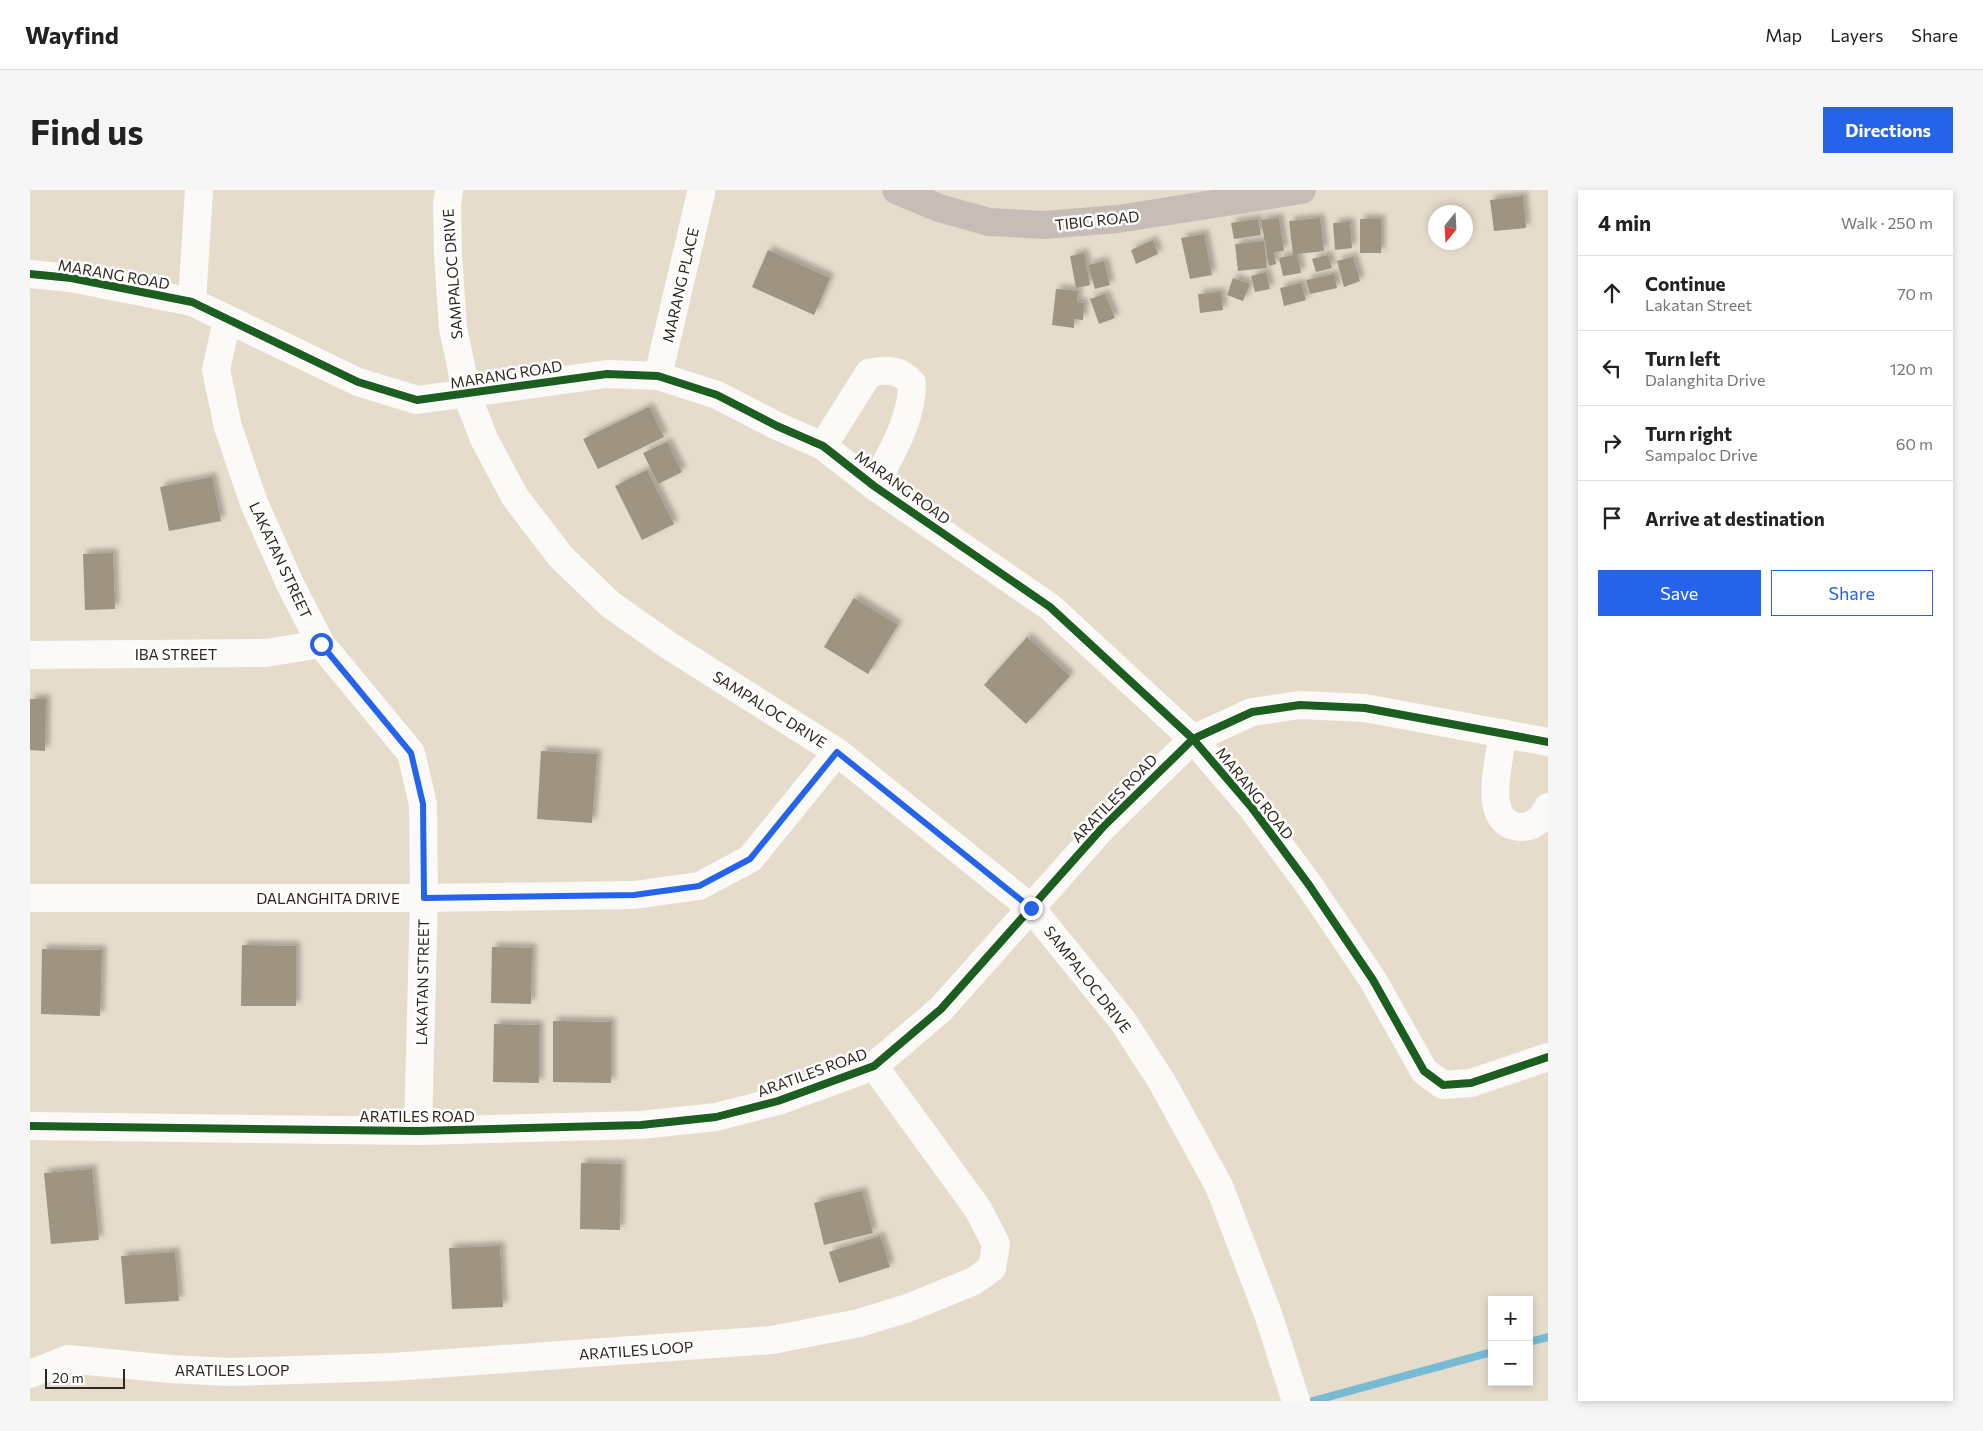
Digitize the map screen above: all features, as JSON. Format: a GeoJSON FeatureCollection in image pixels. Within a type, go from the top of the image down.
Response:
{"type":"FeatureCollection","features":[{"type":"Feature","properties":{"kind":"main road","name":"TIBIG ROAD"},"geometry":{"type":"LineString","coordinates":[[896,190],[939,208],[990,222],[1044,226],[1118,219],[1302,190]]}},
{"type":"Feature","properties":{"kind":"street"},"geometry":{"type":"LineString","coordinates":[[192,302],[199,190]]}},
{"type":"Feature","properties":{"kind":"street","name":"SAMPALOC DRIVE"},"geometry":{"type":"LineString","coordinates":[[449,190],[447,206],[448,254],[454,328],[467,395],[484,439],[515,496],[561,557],[611,605],[668,645],[837,752],[1031,908],[1122,1020],[1162,1082],[1219,1186],[1268,1314],[1296,1401]]}},
{"type":"Feature","properties":{"kind":"street","name":"MARANG PLACE"},"geometry":{"type":"LineString","coordinates":[[658,376],[701,193]]}},
{"type":"Feature","properties":{"kind":"street","name":"MARANG ROAD"},"geometry":{"type":"LineString","coordinates":[[30,274],[71,278],[192,302],[358,382],[417,400],[467,395],[543,382],[607,374],[658,376],[717,395],[777,426],[823,446],[874,486],[1050,607],[1193,739],[1252,808],[1309,885],[1373,980],[1424,1071],[1443,1085],[1471,1083],[1548,1057]]}},
{"type":"Feature","properties":{"kind":"street","name":"LAKATAN STREET"},"geometry":{"type":"LineString","coordinates":[[227,320],[216,370],[228,427],[254,503],[290,584],[321,644],[411,753],[423,804],[424,898],[418,1131]]}},
{"type":"Feature","properties":{"kind":"street"},"geometry":{"type":"LineString","coordinates":[[823,446],[869,373],[886,369],[904,374],[912,383],[912,399],[904,426],[874,486]]}},
{"type":"Feature","properties":{"kind":"street","name":"IBA STREET"},"geometry":{"type":"LineString","coordinates":[[30,655],[266,653],[321,644]]}},
{"type":"Feature","properties":{"kind":"street","name":"ARATILES ROAD"},"geometry":{"type":"LineString","coordinates":[[30,1126],[418,1131],[641,1126],[716,1116],[778,1101],[874,1066],[941,1009],[1103,827],[1193,739],[1252,712],[1300,705],[1365,708],[1548,742]]}},
{"type":"Feature","properties":{"kind":"street"},"geometry":{"type":"LineString","coordinates":[[1503,733],[1494,799],[1499,816],[1511,826],[1524,828],[1538,823],[1548,807]]}},
{"type":"Feature","properties":{"kind":"street","name":"DALANGHITA DRIVE"},"geometry":{"type":"LineString","coordinates":[[30,898],[424,898],[634,895],[699,886],[750,859],[837,752]]}},
{"type":"Feature","properties":{"kind":"street","name":"ARATILES LOOP"},"geometry":{"type":"LineString","coordinates":[[30,1374],[68,1359],[170,1369],[230,1372],[392,1367],[762,1341],[859,1323],[908,1308],[974,1281],[992,1268],[996,1244],[978,1209],[874,1066]]}},
{"type":"Feature","properties":{"kind":"building"},"geometry":{"type":"Polygon","coordinates":[[[1523,196],[1526,228],[1494,231],[1490,200],[1523,196]]]}},
{"type":"Feature","properties":{"kind":"building"},"geometry":{"type":"Polygon","coordinates":[[[1279,218],[1284,251],[1274,252],[1276,264],[1269,266],[1261,220],[1279,218]]]}},
{"type":"Feature","properties":{"kind":"building"},"geometry":{"type":"Polygon","coordinates":[[[1320,218],[1324,251],[1297,254],[1301,273],[1283,276],[1279,258],[1293,255],[1289,221],[1320,218]]]}},
{"type":"Feature","properties":{"kind":"building"},"geometry":{"type":"Polygon","coordinates":[[[1258,219],[1261,235],[1234,239],[1231,223],[1258,219]]]}},
{"type":"Feature","properties":{"kind":"building"},"geometry":{"type":"Polygon","coordinates":[[[1360,219],[1381,219],[1381,253],[1360,253],[1360,219]]]}},
{"type":"Feature","properties":{"kind":"building"},"geometry":{"type":"Polygon","coordinates":[[[1350,222],[1352,248],[1335,250],[1333,223],[1350,222]]]}},
{"type":"Feature","properties":{"kind":"building"},"geometry":{"type":"Polygon","coordinates":[[[1204,234],[1212,275],[1190,279],[1181,238],[1204,234]]]}},
{"type":"Feature","properties":{"kind":"building"},"geometry":{"type":"Polygon","coordinates":[[[1153,240],[1158,254],[1136,264],[1131,250],[1153,240]]]}},
{"type":"Feature","properties":{"kind":"building"},"geometry":{"type":"Polygon","coordinates":[[[1264,241],[1267,268],[1238,271],[1235,244],[1264,241]]]}},
{"type":"Feature","properties":{"kind":"building"},"geometry":{"type":"Polygon","coordinates":[[[768,250],[830,278],[814,315],[752,287],[768,250]]]}},
{"type":"Feature","properties":{"kind":"building"},"geometry":{"type":"Polygon","coordinates":[[[1084,253],[1090,285],[1076,288],[1070,256],[1084,253]]]}},
{"type":"Feature","properties":{"kind":"building"},"geometry":{"type":"Polygon","coordinates":[[[1328,255],[1332,268],[1316,272],[1312,259],[1328,255]]]}},
{"type":"Feature","properties":{"kind":"building"},"geometry":{"type":"Polygon","coordinates":[[[1353,257],[1360,281],[1344,287],[1337,261],[1353,257]]]}},
{"type":"Feature","properties":{"kind":"building"},"geometry":{"type":"Polygon","coordinates":[[[1104,261],[1110,285],[1095,289],[1088,265],[1104,261]]]}},
{"type":"Feature","properties":{"kind":"building"},"geometry":{"type":"Polygon","coordinates":[[[1266,272],[1270,289],[1255,292],[1251,276],[1266,272]]]}},
{"type":"Feature","properties":{"kind":"building"},"geometry":{"type":"Polygon","coordinates":[[[1334,274],[1337,288],[1310,294],[1306,280],[1334,274]]]}},
{"type":"Feature","properties":{"kind":"building"},"geometry":{"type":"Polygon","coordinates":[[[1233,278],[1250,284],[1243,301],[1227,295],[1233,278]]]}},
{"type":"Feature","properties":{"kind":"building"},"geometry":{"type":"Polygon","coordinates":[[[1301,283],[1306,300],[1284,306],[1280,288],[1301,283]]]}},
{"type":"Feature","properties":{"kind":"building"},"geometry":{"type":"Polygon","coordinates":[[[1056,289],[1078,291],[1077,302],[1084,303],[1083,320],[1074,319],[1074,328],[1052,325],[1056,289]]]}},
{"type":"Feature","properties":{"kind":"building"},"geometry":{"type":"Polygon","coordinates":[[[1221,292],[1223,310],[1200,313],[1198,294],[1221,292]]]}},
{"type":"Feature","properties":{"kind":"building"},"geometry":{"type":"Polygon","coordinates":[[[1105,294],[1115,318],[1099,324],[1090,299],[1105,294]]]}},
{"type":"Feature","properties":{"kind":"building"},"geometry":{"type":"Polygon","coordinates":[[[649,407],[664,437],[598,469],[583,439],[649,407]]]}},
{"type":"Feature","properties":{"kind":"building"},"geometry":{"type":"Polygon","coordinates":[[[667,442],[682,472],[658,484],[643,453],[667,442]]]}},
{"type":"Feature","properties":{"kind":"building"},"geometry":{"type":"Polygon","coordinates":[[[647,470],[674,524],[642,540],[615,486],[647,470]]]}},
{"type":"Feature","properties":{"kind":"building"},"geometry":{"type":"Polygon","coordinates":[[[212,477],[221,521],[169,531],[160,487],[212,477]]]}},
{"type":"Feature","properties":{"kind":"building"},"geometry":{"type":"Polygon","coordinates":[[[113,553],[115,609],[85,610],[83,554],[113,553]]]}},
{"type":"Feature","properties":{"kind":"building"},"geometry":{"type":"Polygon","coordinates":[[[854,598],[898,625],[868,674],[824,647],[854,598]]]}},
{"type":"Feature","properties":{"kind":"building"},"geometry":{"type":"Polygon","coordinates":[[[1027,637],[1070,676],[1026,724],[984,685],[1027,637]]]}},
{"type":"Feature","properties":{"kind":"building"},"geometry":{"type":"Polygon","coordinates":[[[30,699],[46,699],[45,751],[30,750],[30,699]]]}},
{"type":"Feature","properties":{"kind":"building"},"geometry":{"type":"Polygon","coordinates":[[[541,751],[597,754],[592,823],[537,819],[541,751]]]}},
{"type":"Feature","properties":{"kind":"building"},"geometry":{"type":"Polygon","coordinates":[[[242,945],[296,946],[296,1006],[241,1006],[242,945]]]}},
{"type":"Feature","properties":{"kind":"building"},"geometry":{"type":"Polygon","coordinates":[[[492,947],[532,948],[531,1004],[491,1003],[492,947]]]}},
{"type":"Feature","properties":{"kind":"building"},"geometry":{"type":"Polygon","coordinates":[[[42,949],[102,950],[100,1016],[41,1014],[42,949]]]}},
{"type":"Feature","properties":{"kind":"building"},"geometry":{"type":"Polygon","coordinates":[[[553,1021],[611,1022],[611,1083],[553,1082],[553,1021]]]}},
{"type":"Feature","properties":{"kind":"building"},"geometry":{"type":"Polygon","coordinates":[[[494,1024],[539,1025],[539,1083],[493,1082],[494,1024]]]}},
{"type":"Feature","properties":{"kind":"building"},"geometry":{"type":"Polygon","coordinates":[[[581,1163],[621,1164],[620,1230],[580,1229],[581,1163]]]}},
{"type":"Feature","properties":{"kind":"building"},"geometry":{"type":"Polygon","coordinates":[[[92,1169],[99,1240],[51,1244],[44,1173],[92,1169]]]}},
{"type":"Feature","properties":{"kind":"building"},"geometry":{"type":"Polygon","coordinates":[[[862,1191],[873,1233],[824,1245],[814,1203],[862,1191]]]}},
{"type":"Feature","properties":{"kind":"building"},"geometry":{"type":"Polygon","coordinates":[[[880,1236],[890,1267],[839,1283],[829,1252],[880,1236]]]}},
{"type":"Feature","properties":{"kind":"building"},"geometry":{"type":"Polygon","coordinates":[[[500,1246],[503,1307],[452,1309],[449,1248],[500,1246]]]}},
{"type":"Feature","properties":{"kind":"building"},"geometry":{"type":"Polygon","coordinates":[[[175,1252],[179,1301],[125,1304],[121,1256],[175,1252]]]}},
{"type":"Feature","properties":{"kind":"waterway"},"geometry":{"type":"LineString","coordinates":[[1533,1341],[1548,1337]]}},
{"type":"Feature","properties":{"kind":"waterway"},"geometry":{"type":"LineString","coordinates":[[1313,1401],[1488,1353]]}},
{"type":"Feature","properties":{"kind":"cycle path"},"geometry":{"type":"LineString","coordinates":[[30,274],[71,278],[192,302],[358,382],[417,400],[607,374],[658,376],[717,395],[777,426],[823,446],[874,486],[1050,607],[1193,739],[1252,808],[1309,885],[1373,980],[1424,1071],[1443,1085],[1471,1083],[1548,1057]]}},
{"type":"Feature","properties":{"kind":"cycle path"},"geometry":{"type":"LineString","coordinates":[[30,1126],[418,1131],[641,1125],[716,1117],[778,1101],[874,1066],[941,1009],[1103,827],[1193,739],[1252,712],[1300,705],[1365,708],[1548,742]]}},
{"type":"Feature","properties":{"kind":"route"},"geometry":{"type":"LineString","coordinates":[[321,644],[411,753],[423,804],[424,898],[634,895],[699,886],[750,859],[837,752],[938,831],[1031,908]]}}]}
